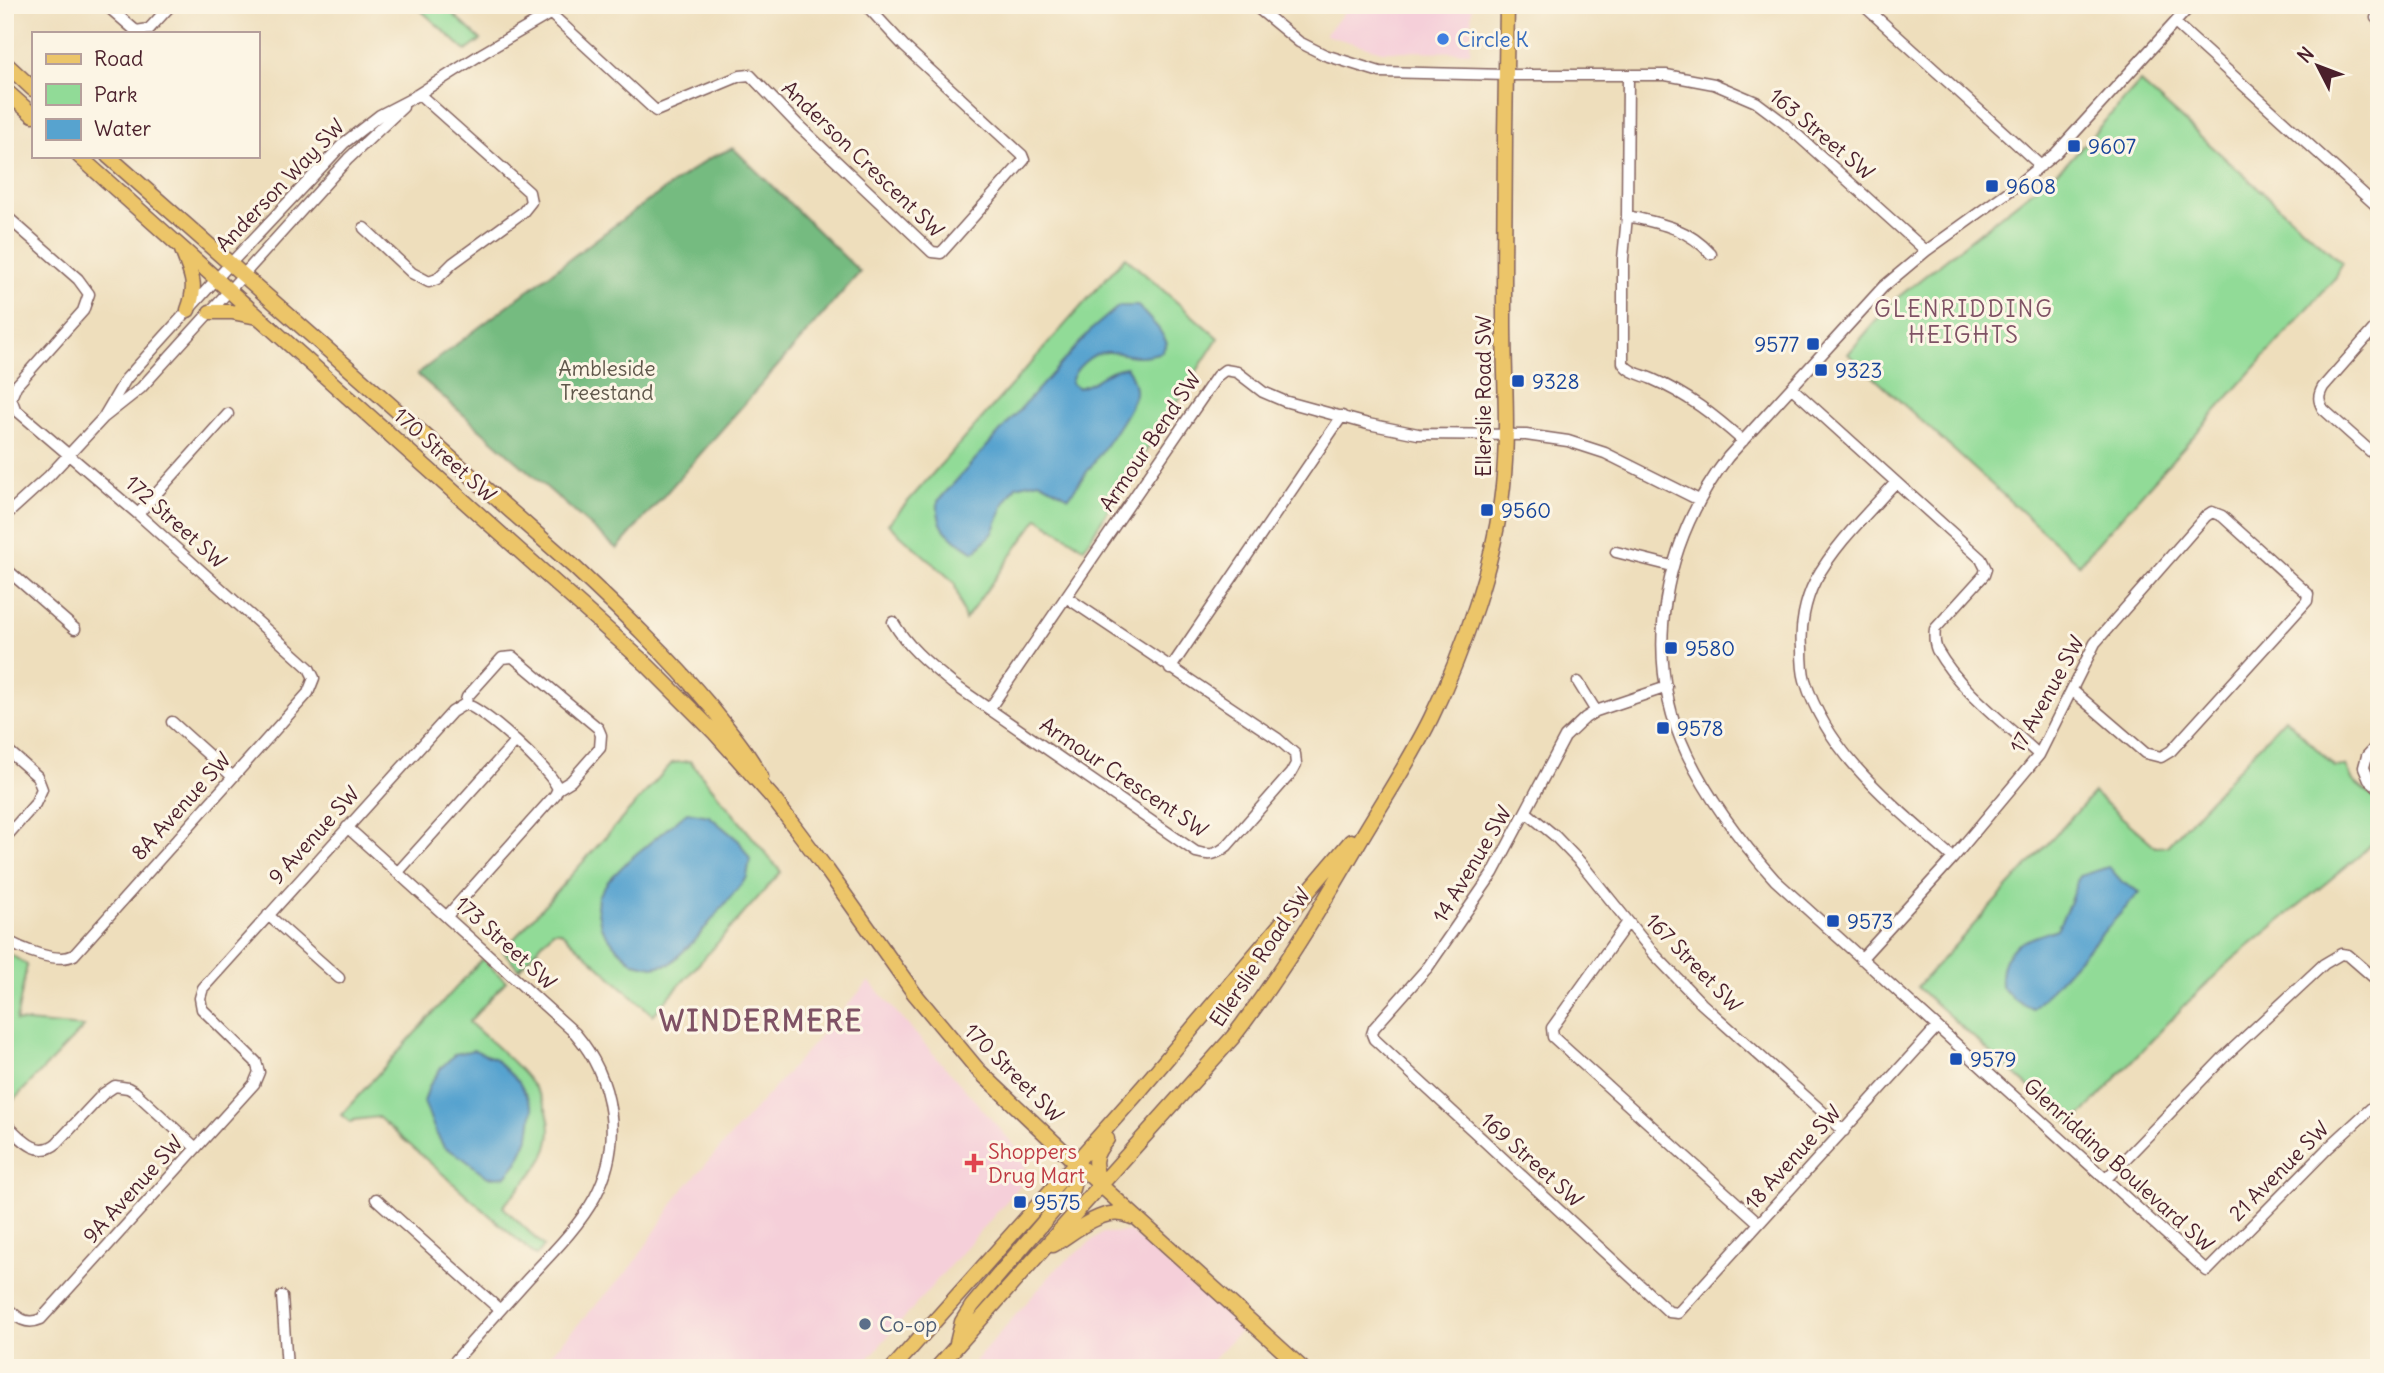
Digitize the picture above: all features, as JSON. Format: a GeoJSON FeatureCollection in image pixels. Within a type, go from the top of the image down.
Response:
{"type":"FeatureCollection","features":[{"type":"Feature","properties":{"kind":"main road","name":"Ellerslie Road SW"},"geometry":{"type":"LineString","coordinates":[[1037,1255],[1233,1037],[1264,998],[1315,917],[1430,719],[1466,634],[1493,540],[1503,488],[1507,436],[1504,255],[1507,5]]}},
{"type":"Feature","properties":{"kind":"main road"},"geometry":{"type":"LineString","coordinates":[[5,64],[32,88]]}},
{"type":"Feature","properties":{"kind":"main road"},"geometry":{"type":"LineString","coordinates":[[5,90],[32,114]]}},
{"type":"Feature","properties":{"kind":"main road","name":"170 Street SW"},"geometry":{"type":"LineString","coordinates":[[81,158],[624,643],[715,733],[772,797],[914,993],[994,1087],[1302,1368]]}},
{"type":"Feature","properties":{"kind":"main road","name":"170 Street SW"},"geometry":{"type":"LineString","coordinates":[[110,158],[620,610],[698,692],[748,753],[772,797]]}},
{"type":"Feature","properties":{"kind":"main road"},"geometry":{"type":"LineString","coordinates":[[180,246],[193,282],[194,293],[188,310]]}},
{"type":"Feature","properties":{"kind":"main road"},"geometry":{"type":"LineString","coordinates":[[210,312],[232,312],[260,318]]}},
{"type":"Feature","properties":{"kind":"main road","name":"Ellerslie Road SW"},"geometry":{"type":"LineString","coordinates":[[893,1368],[1223,993],[1382,803]]}},
{"type":"Feature","properties":{"kind":"main road"},"geometry":{"type":"LineString","coordinates":[[1101,1186],[1094,1161],[1097,1150],[1209,1022],[1223,993]]}},
{"type":"Feature","properties":{"kind":"main road"},"geometry":{"type":"LineString","coordinates":[[957,1345],[962,1322],[972,1306],[1072,1189],[1077,1170],[1075,1162]]}},
{"type":"Feature","properties":{"kind":"main road"},"geometry":{"type":"LineString","coordinates":[[937,1368],[1037,1255],[1084,1225],[1114,1213],[1125,1214],[1142,1223]]}},
{"type":"Feature","properties":{"kind":"street"},"geometry":{"type":"LineString","coordinates":[[106,5],[136,30],[149,29],[172,5]]}},
{"type":"Feature","properties":{"kind":"street","name":"Anderson Way SW"},"geometry":{"type":"LineString","coordinates":[[103,418],[126,379],[216,278],[344,143],[380,115],[565,5]]}},
{"type":"Feature","properties":{"kind":"street","name":"Anderson Crescent SW"},"geometry":{"type":"LineString","coordinates":[[550,13],[656,111],[740,76],[750,75],[798,125],[936,254],[941,253],[1024,160],[1022,155],[905,47],[866,5]]}},
{"type":"Feature","properties":{"kind":"street","name":"163 Street SW"},"geometry":{"type":"LineString","coordinates":[[1254,5],[1299,43],[1325,55],[1380,72],[1681,76],[1729,89],[1756,102],[1784,122],[1926,251]]}},
{"type":"Feature","properties":{"kind":"street"},"geometry":{"type":"LineString","coordinates":[[1863,5],[2041,166]]}},
{"type":"Feature","properties":{"kind":"street","name":"Glenridding Boulevard SW"},"geometry":{"type":"LineString","coordinates":[[2191,5],[2071,139],[2041,166],[1926,251],[1870,300],[1743,442],[1712,479],[1699,500],[1672,566],[1662,634],[1667,687],[1686,751],[1703,785],[1720,810],[1775,880],[2207,1271]]}},
{"type":"Feature","properties":{"kind":"street"},"geometry":{"type":"LineString","coordinates":[[2175,23],[2379,208]]}},
{"type":"Feature","properties":{"kind":"street"},"geometry":{"type":"LineString","coordinates":[[1628,75],[1628,216],[1623,259],[1622,358],[1626,368],[1688,396],[1743,442]]}},
{"type":"Feature","properties":{"kind":"street"},"geometry":{"type":"LineString","coordinates":[[364,228],[412,272],[429,282],[523,212],[531,202],[528,192],[414,97]]}},
{"type":"Feature","properties":{"kind":"street","name":"Anderson Way SW"},"geometry":{"type":"LineString","coordinates":[[103,418],[141,388],[348,159],[414,97]]}},
{"type":"Feature","properties":{"kind":"street","name":"172 Street SW"},"geometry":{"type":"LineString","coordinates":[[5,215],[78,279],[89,294],[83,311],[16,386],[11,398],[18,413],[138,514],[309,668],[314,678]]}},
{"type":"Feature","properties":{"kind":"street"},"geometry":{"type":"LineString","coordinates":[[1628,216],[1683,230],[1701,242],[1711,254]]}},
{"type":"Feature","properties":{"kind":"street"},"geometry":{"type":"LineString","coordinates":[[2379,323],[2318,395],[2323,409],[2379,458]]}},
{"type":"Feature","properties":{"kind":"street","name":"Armour Bend SW"},"geometry":{"type":"LineString","coordinates":[[990,708],[1217,376],[1226,370],[1237,372],[1263,392],[1284,401],[1418,434],[1526,435],[1568,441],[1605,453],[1699,500]]}},
{"type":"Feature","properties":{"kind":"street"},"geometry":{"type":"LineString","coordinates":[[1792,388],[1977,555],[1986,569],[1980,580],[1935,629],[1933,638],[1937,649],[1977,699],[2039,755]]}},
{"type":"Feature","properties":{"kind":"street"},"geometry":{"type":"LineString","coordinates":[[138,514],[228,414]]}},
{"type":"Feature","properties":{"kind":"street"},"geometry":{"type":"LineString","coordinates":[[1170,669],[1342,416]]}},
{"type":"Feature","properties":{"kind":"street"},"geometry":{"type":"LineString","coordinates":[[5,516],[69,456],[103,418]]}},
{"type":"Feature","properties":{"kind":"street"},"geometry":{"type":"LineString","coordinates":[[1896,482],[1843,541],[1814,583],[1804,611],[1801,639],[1804,678],[1817,710],[1861,774],[1953,858]]}},
{"type":"Feature","properties":{"kind":"street","name":"17 Avenue SW"},"geometry":{"type":"LineString","coordinates":[[1861,958],[1953,858],[2039,755],[2095,643],[2206,516],[2212,512],[2222,516],[2308,594],[2307,601],[2171,751],[2161,757],[2145,753],[2073,691]]}},
{"type":"Feature","properties":{"kind":"street"},"geometry":{"type":"LineString","coordinates":[[1616,552],[1672,566]]}},
{"type":"Feature","properties":{"kind":"street"},"geometry":{"type":"LineString","coordinates":[[5,568],[75,629]]}},
{"type":"Feature","properties":{"kind":"street","name":"Armour Crescent SW"},"geometry":{"type":"LineString","coordinates":[[893,622],[903,639],[953,684],[1196,852],[1209,856],[1218,853],[1290,774],[1296,765],[1294,754],[1278,739],[1066,597]]}},
{"type":"Feature","properties":{"kind":"street","name":"9 Avenue SW"},"geometry":{"type":"LineString","coordinates":[[259,1072],[253,1057],[206,1014],[200,1004],[206,983],[452,712],[465,704],[467,697],[496,664],[508,656],[520,661],[598,728],[601,735],[600,748],[571,781],[558,789]]}},
{"type":"Feature","properties":{"kind":"street","name":"8A Avenue SW"},"geometry":{"type":"LineString","coordinates":[[5,939],[32,952],[65,959],[71,957],[309,693],[314,678]]}},
{"type":"Feature","properties":{"kind":"street"},"geometry":{"type":"LineString","coordinates":[[1578,682],[1596,710]]}},
{"type":"Feature","properties":{"kind":"street","name":"14 Avenue SW"},"geometry":{"type":"LineString","coordinates":[[1372,1034],[1374,1028],[1428,967],[1493,873],[1565,737],[1596,710],[1667,687]]}},
{"type":"Feature","properties":{"kind":"street"},"geometry":{"type":"LineString","coordinates":[[447,916],[558,789],[551,776],[515,742],[481,712],[465,704]]}},
{"type":"Feature","properties":{"kind":"street"},"geometry":{"type":"LineString","coordinates":[[172,722],[233,777]]}},
{"type":"Feature","properties":{"kind":"street"},"geometry":{"type":"LineString","coordinates":[[398,872],[515,742]]}},
{"type":"Feature","properties":{"kind":"street"},"geometry":{"type":"LineString","coordinates":[[2379,743],[2367,756],[2364,767],[2369,779],[2379,788]]}},
{"type":"Feature","properties":{"kind":"street"},"geometry":{"type":"LineString","coordinates":[[5,748],[37,776],[42,789],[36,804],[5,838]]}},
{"type":"Feature","properties":{"kind":"street","name":"167 Street SW"},"geometry":{"type":"LineString","coordinates":[[1526,812],[1580,862],[1655,955],[1702,1004],[1844,1131]]}},
{"type":"Feature","properties":{"kind":"street","name":"173 Street SW"},"geometry":{"type":"LineString","coordinates":[[347,827],[575,1033],[600,1069],[612,1108],[608,1160],[594,1197],[566,1237],[500,1310]]}},
{"type":"Feature","properties":{"kind":"street"},"geometry":{"type":"LineString","coordinates":[[268,915],[339,978]]}},
{"type":"Feature","properties":{"kind":"street"},"geometry":{"type":"LineString","coordinates":[[1628,922],[1552,1028],[1553,1037],[1759,1223]]}},
{"type":"Feature","properties":{"kind":"street"},"geometry":{"type":"LineString","coordinates":[[2106,1180],[2254,1028],[2325,964],[2341,954],[2355,959],[2379,982]]}},
{"type":"Feature","properties":{"kind":"street","name":"18 Avenue SW"},"geometry":{"type":"LineString","coordinates":[[1674,1313],[1937,1027]]}},
{"type":"Feature","properties":{"kind":"street","name":"169 Street SW"},"geometry":{"type":"LineString","coordinates":[[1372,1034],[1374,1040],[1413,1077],[1674,1313]]}},
{"type":"Feature","properties":{"kind":"street","name":"9A Avenue SW"},"geometry":{"type":"LineString","coordinates":[[5,1306],[23,1321],[38,1321],[45,1315],[254,1084],[259,1072]]}},
{"type":"Feature","properties":{"kind":"street"},"geometry":{"type":"LineString","coordinates":[[5,1123],[27,1144],[46,1150],[57,1143],[109,1088],[115,1086],[135,1092],[196,1148]]}},
{"type":"Feature","properties":{"kind":"street","name":"21 Avenue SW"},"geometry":{"type":"LineString","coordinates":[[2207,1271],[2379,1101]]}},
{"type":"Feature","properties":{"kind":"street"},"geometry":{"type":"LineString","coordinates":[[376,1199],[500,1310],[449,1368]]}},
{"type":"Feature","properties":{"kind":"street"},"geometry":{"type":"LineString","coordinates":[[282,1296],[287,1368]]}},
{"type":"Feature","properties":{"kind":"shaded area"},"geometry":{"type":"Polygon","coordinates":[[[1351,5],[1472,5],[1470,52],[1382,51],[1325,35],[1351,5]]]}},
{"type":"Feature","properties":{"kind":"shaded area"},"geometry":{"type":"Polygon","coordinates":[[[869,981],[1023,1155],[1027,1178],[860,1368],[538,1368],[633,1265],[680,1193],[869,981]]]}},
{"type":"Feature","properties":{"kind":"shaded area"},"geometry":{"type":"Polygon","coordinates":[[[1130,1232],[1242,1329],[1205,1368],[969,1368],[1057,1268],[1102,1233],[1130,1232]]]}},
{"type":"Feature","properties":{"kind":"green space"},"geometry":{"type":"Polygon","coordinates":[[[415,5],[443,5],[481,40],[466,51],[415,5]]]}},
{"type":"Feature","properties":{"kind":"green space"},"geometry":{"type":"Polygon","coordinates":[[[2140,82],[2342,263],[2336,277],[2079,564],[1848,354],[1892,302],[2067,163],[2140,82]]]}},
{"type":"Feature","properties":{"kind":"green space","name":"Ambleside Treestand"},"geometry":{"type":"Polygon","coordinates":[[[733,148],[860,272],[617,549],[417,374],[627,216],[708,159],[733,148]]]}},
{"type":"Feature","properties":{"kind":"green space"},"geometry":{"type":"Polygon","coordinates":[[[1125,257],[1218,338],[1084,548],[1038,518],[965,620],[954,582],[888,524],[1125,257]]]}},
{"type":"Feature","properties":{"kind":"green space"},"geometry":{"type":"Polygon","coordinates":[[[2285,718],[2335,767],[2346,766],[2353,781],[2379,802],[2379,836],[2359,856],[2227,964],[2072,1125],[1917,987],[2094,793],[2156,847],[2167,846],[2285,718]]]}},
{"type":"Feature","properties":{"kind":"green space"},"geometry":{"type":"Polygon","coordinates":[[[690,761],[781,872],[653,1015],[560,931],[553,931],[519,969],[503,951],[672,763],[690,761]]]}},
{"type":"Feature","properties":{"kind":"green space"},"geometry":{"type":"Polygon","coordinates":[[[5,951],[27,965],[16,1021],[84,1027],[8,1106],[5,1104],[5,951]]]}},
{"type":"Feature","properties":{"kind":"green space"},"geometry":{"type":"Polygon","coordinates":[[[482,959],[506,981],[469,1022],[518,1067],[533,1085],[544,1104],[550,1124],[548,1144],[538,1166],[503,1207],[544,1246],[536,1256],[378,1117],[354,1120],[351,1123],[341,1115],[482,959]]]}},
{"type":"Feature","properties":{"kind":"water"},"geometry":{"type":"Polygon","coordinates":[[[1119,306],[1138,306],[1159,329],[1167,343],[1162,352],[1136,356],[1101,353],[1089,358],[1079,367],[1071,383],[1078,388],[1126,367],[1133,380],[1135,393],[1126,414],[1069,497],[1039,481],[1016,486],[1004,504],[993,533],[974,552],[942,527],[938,501],[1092,329],[1119,306]]]}},
{"type":"Feature","properties":{"kind":"water"},"geometry":{"type":"Polygon","coordinates":[[[687,812],[709,816],[739,841],[750,859],[747,877],[697,938],[670,964],[653,967],[634,963],[615,946],[601,927],[598,896],[609,880],[630,859],[687,812]]]}},
{"type":"Feature","properties":{"kind":"water"},"geometry":{"type":"Polygon","coordinates":[[[2109,867],[2123,883],[2140,892],[2033,1009],[2013,999],[2001,986],[2001,972],[2009,953],[2024,941],[2057,929],[2079,876],[2109,867]]]}},
{"type":"Feature","properties":{"kind":"water"},"geometry":{"type":"Polygon","coordinates":[[[474,1050],[494,1058],[519,1082],[533,1108],[529,1136],[517,1163],[506,1176],[488,1177],[444,1147],[424,1102],[429,1086],[441,1068],[455,1054],[474,1050]]]}},
{"type":"Feature","properties":{"kind":"place","name":"Circle K"},"geometry":{"type":"Point","coordinates":[1443,39]}},
{"type":"Feature","properties":{"kind":"place","name":"9607"},"geometry":{"type":"Point","coordinates":[2074,146]}},
{"type":"Feature","properties":{"kind":"place","name":"9608"},"geometry":{"type":"Point","coordinates":[1992,186]}},
{"type":"Feature","properties":{"kind":"place","name":"9577"},"geometry":{"type":"Point","coordinates":[1813,344]}},
{"type":"Feature","properties":{"kind":"place","name":"9323"},"geometry":{"type":"Point","coordinates":[1821,370]}},
{"type":"Feature","properties":{"kind":"place","name":"9328"},"geometry":{"type":"Point","coordinates":[1518,381]}},
{"type":"Feature","properties":{"kind":"place","name":"9560"},"geometry":{"type":"Point","coordinates":[1487,510]}},
{"type":"Feature","properties":{"kind":"place","name":"9580"},"geometry":{"type":"Point","coordinates":[1671,648]}},
{"type":"Feature","properties":{"kind":"place","name":"9578"},"geometry":{"type":"Point","coordinates":[1663,728]}},
{"type":"Feature","properties":{"kind":"place","name":"9573"},"geometry":{"type":"Point","coordinates":[1833,921]}},
{"type":"Feature","properties":{"kind":"place","name":"9579"},"geometry":{"type":"Point","coordinates":[1956,1059]}},
{"type":"Feature","properties":{"kind":"place","name":"Shoppers Drug Mart"},"geometry":{"type":"Point","coordinates":[974,1163]}},
{"type":"Feature","properties":{"kind":"place","name":"9575"},"geometry":{"type":"Point","coordinates":[1020,1202]}},
{"type":"Feature","properties":{"kind":"place","name":"Co-op"},"geometry":{"type":"Point","coordinates":[865,1324]}},
{"type":"Feature","properties":{"kind":"district","name":"GLENRIDDING HEIGHTS"},"geometry":{"type":"Point","coordinates":[1964,321]}},
{"type":"Feature","properties":{"kind":"district","name":"WINDERMERE"},"geometry":{"type":"Point","coordinates":[761,1021]}}]}
